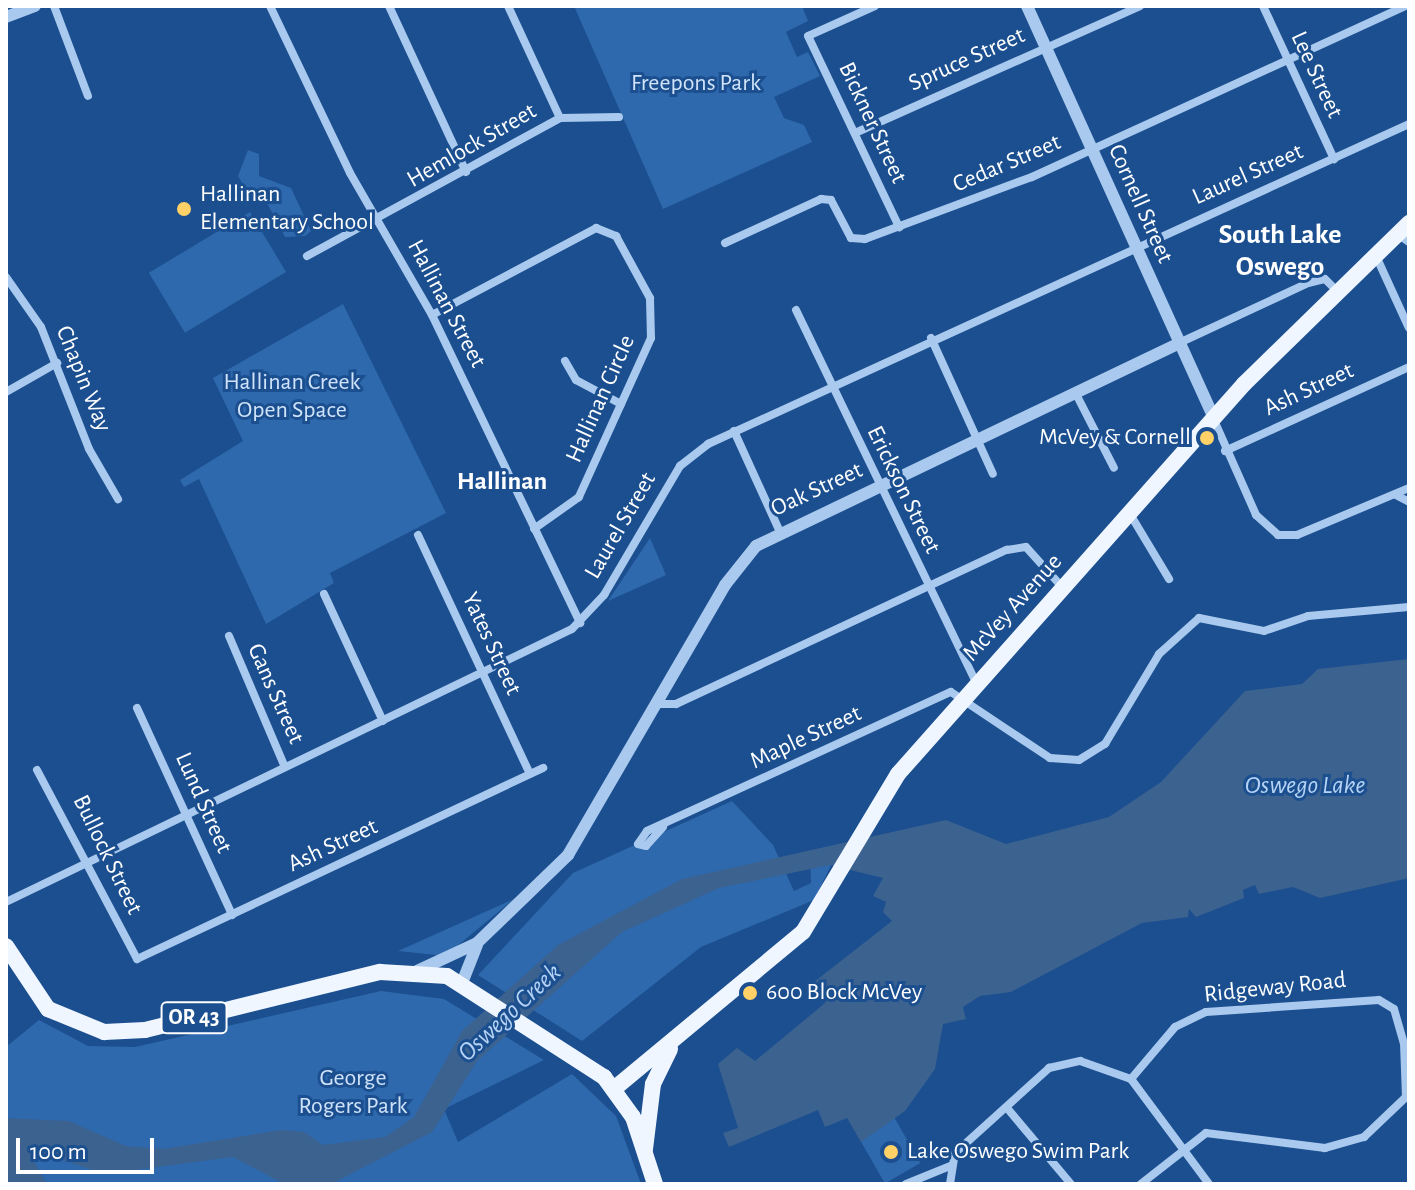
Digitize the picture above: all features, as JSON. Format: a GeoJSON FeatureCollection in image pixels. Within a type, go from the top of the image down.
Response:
{"type":"FeatureCollection","features":[{"type":"Feature","properties":{"kind":"main road","name":"McVey Avenue"},"geometry":{"type":"LineString","coordinates":[[615,1088],[803,932],[889,785],[1214,419],[1338,292],[1406,233]]}},
{"type":"Feature","properties":{"kind":"main road","name":"OR 43"},"geometry":{"type":"LineString","coordinates":[[6,946],[48,1009],[104,1032],[145,1030],[363,975],[417,971],[467,985],[565,1049],[615,1088],[645,1150],[655,1184]]}},
{"type":"Feature","properties":{"kind":"main road","name":"McVey Avenue"},"geometry":{"type":"LineString","coordinates":[[645,1150],[653,1084],[675,1039]]}},
{"type":"Feature","properties":{"kind":"street"},"geometry":{"type":"LineString","coordinates":[[6,17],[35,6]]}},
{"type":"Feature","properties":{"kind":"street"},"geometry":{"type":"LineString","coordinates":[[54,6],[88,96]]}},
{"type":"Feature","properties":{"kind":"street","name":"Hallinan Street"},"geometry":{"type":"LineString","coordinates":[[270,6],[379,221],[432,315],[580,623]]}},
{"type":"Feature","properties":{"kind":"street"},"geometry":{"type":"LineString","coordinates":[[389,6],[466,172]]}},
{"type":"Feature","properties":{"kind":"street"},"geometry":{"type":"LineString","coordinates":[[508,6],[560,118]]}},
{"type":"Feature","properties":{"kind":"street","name":"Bickner Street"},"geometry":{"type":"LineString","coordinates":[[875,6],[808,36],[899,227]]}},
{"type":"Feature","properties":{"kind":"street","name":"Cornell Street"},"geometry":{"type":"LineString","coordinates":[[1027,6],[1214,419]]}},
{"type":"Feature","properties":{"kind":"street","name":"Spruce Street"},"geometry":{"type":"LineString","coordinates":[[855,133],[1140,6]]}},
{"type":"Feature","properties":{"kind":"street","name":"Lee Street"},"geometry":{"type":"LineString","coordinates":[[1263,6],[1284,62],[1334,159]]}},
{"type":"Feature","properties":{"kind":"street","name":"Cedar Street"},"geometry":{"type":"LineString","coordinates":[[725,243],[821,199],[831,200],[856,240],[899,227],[1092,149],[1406,6]]}},
{"type":"Feature","properties":{"kind":"street","name":"Hemlock Street"},"geometry":{"type":"LineString","coordinates":[[307,256],[379,221],[560,118],[619,117]]}},
{"type":"Feature","properties":{"kind":"street","name":"Laurel Street"},"geometry":{"type":"LineString","coordinates":[[580,623],[680,466],[734,431],[931,338],[1409,124]]}},
{"type":"Feature","properties":{"kind":"street","name":"Hallinan Circle"},"geometry":{"type":"LineString","coordinates":[[432,315],[583,231],[609,231],[622,244],[654,315],[621,404],[579,497],[534,529]]}},
{"type":"Feature","properties":{"kind":"street"},"geometry":{"type":"LineString","coordinates":[[1376,256],[1409,328]]}},
{"type":"Feature","properties":{"kind":"street","name":"Chapin Way"},"geometry":{"type":"LineString","coordinates":[[6,277],[57,363],[89,449],[118,499]]}},
{"type":"Feature","properties":{"kind":"street","name":"Oak Street"},"geometry":{"type":"LineString","coordinates":[[417,971],[477,943],[568,855],[737,566],[780,532],[1317,280],[1338,292]]}},
{"type":"Feature","properties":{"kind":"street","name":"Erickson Street"},"geometry":{"type":"LineString","coordinates":[[796,310],[926,586],[977,684]]}},
{"type":"Feature","properties":{"kind":"street"},"geometry":{"type":"LineString","coordinates":[[931,338],[993,474]]}},
{"type":"Feature","properties":{"kind":"street"},"geometry":{"type":"LineString","coordinates":[[565,361],[576,380],[621,404]]}},
{"type":"Feature","properties":{"kind":"street"},"geometry":{"type":"LineString","coordinates":[[6,392],[57,363]]}},
{"type":"Feature","properties":{"kind":"street","name":"Ash Street"},"geometry":{"type":"LineString","coordinates":[[1225,451],[1409,367]]}},
{"type":"Feature","properties":{"kind":"street"},"geometry":{"type":"LineString","coordinates":[[1075,392],[1114,468]]}},
{"type":"Feature","properties":{"kind":"street"},"geometry":{"type":"LineString","coordinates":[[1214,419],[1225,451],[1256,515],[1278,535],[1297,535],[1409,488]]}},
{"type":"Feature","properties":{"kind":"street"},"geometry":{"type":"LineString","coordinates":[[734,431],[780,532]]}},
{"type":"Feature","properties":{"kind":"street"},"geometry":{"type":"LineString","coordinates":[[1396,495],[1409,502]]}},
{"type":"Feature","properties":{"kind":"street"},"geometry":{"type":"LineString","coordinates":[[1130,514],[1169,579]]}},
{"type":"Feature","properties":{"kind":"street","name":"Yates Street"},"geometry":{"type":"LineString","coordinates":[[418,535],[528,770]]}},
{"type":"Feature","properties":{"kind":"street"},"geometry":{"type":"LineString","coordinates":[[659,704],[676,704],[926,586],[1026,547],[1063,588]]}},
{"type":"Feature","properties":{"kind":"street"},"geometry":{"type":"LineString","coordinates":[[324,594],[383,721]]}},
{"type":"Feature","properties":{"kind":"street"},"geometry":{"type":"LineString","coordinates":[[965,699],[1040,753],[1073,762],[1105,744],[1159,654],[1199,618],[1264,631],[1308,616],[1409,607]]}},
{"type":"Feature","properties":{"kind":"street"},"geometry":{"type":"LineString","coordinates":[[6,902],[482,674],[580,623]]}},
{"type":"Feature","properties":{"kind":"street","name":"Gans Street"},"geometry":{"type":"LineString","coordinates":[[229,636],[285,767]]}},
{"type":"Feature","properties":{"kind":"street","name":"Maple Street"},"geometry":{"type":"LineString","coordinates":[[663,827],[948,693],[965,699]]}},
{"type":"Feature","properties":{"kind":"street","name":"Lund Street"},"geometry":{"type":"LineString","coordinates":[[137,708],[232,915]]}},
{"type":"Feature","properties":{"kind":"street","name":"Ash Street"},"geometry":{"type":"LineString","coordinates":[[137,959],[491,798],[528,770],[543,768]]}},
{"type":"Feature","properties":{"kind":"street","name":"Bullock Street"},"geometry":{"type":"LineString","coordinates":[[37,770],[137,959]]}},
{"type":"Feature","properties":{"kind":"street","name":"Oak Street"},"geometry":{"type":"LineString","coordinates":[[467,985],[477,943]]}},
{"type":"Feature","properties":{"kind":"street","name":"Ridgeway Road"},"geometry":{"type":"LineString","coordinates":[[1131,1079],[1175,1027],[1206,1012],[1379,1000],[1400,1023],[1406,1097],[1372,1132],[1339,1146],[1216,1132],[1179,1149]]}},
{"type":"Feature","properties":{"kind":"street"},"geometry":{"type":"LineString","coordinates":[[906,1184],[950,1166],[969,1138],[1007,1108],[1042,1072],[1064,1062],[1131,1079],[1179,1149],[1209,1184]]}},
{"type":"Feature","properties":{"kind":"street"},"geometry":{"type":"LineString","coordinates":[[1007,1108],[1071,1184]]}},
{"type":"Feature","properties":{"kind":"street"},"geometry":{"type":"LineString","coordinates":[[1141,1184],[1179,1149]]}},
{"type":"Feature","properties":{"kind":"street"},"geometry":{"type":"LineString","coordinates":[[950,1166],[950,1184]]}},
{"type":"Feature","properties":{"kind":"green space","name":"Freepons Park"},"geometry":{"type":"Polygon","coordinates":[[[574,6],[802,6],[808,21],[786,32],[797,57],[808,52],[820,76],[774,97],[784,118],[804,125],[812,142],[663,209],[574,6]]]}},
{"type":"Feature","properties":{"kind":"green space"},"geometry":{"type":"Polygon","coordinates":[[[248,150],[259,154],[259,176],[291,188],[311,231],[305,236],[285,237],[267,203],[243,185],[238,176],[248,150]]]}},
{"type":"Feature","properties":{"kind":"green space"},"geometry":{"type":"Polygon","coordinates":[[[250,212],[286,272],[185,333],[149,273],[250,212]]]}},
{"type":"Feature","properties":{"kind":"green space","name":"Hallinan Creek Open Space"},"geometry":{"type":"Polygon","coordinates":[[[343,304],[446,513],[330,573],[334,583],[266,624],[199,479],[184,487],[180,480],[243,441],[213,378],[343,304]]]}},
{"type":"Feature","properties":{"kind":"green space"},"geometry":{"type":"Polygon","coordinates":[[[650,538],[666,575],[608,601],[650,538]]]}},
{"type":"Feature","properties":{"kind":"green space"},"geometry":{"type":"Polygon","coordinates":[[[732,801],[773,845],[794,891],[811,883],[810,857],[836,855],[814,900],[701,947],[582,1041],[478,975],[573,873],[732,801]]]}},
{"type":"Feature","properties":{"kind":"green space"},"geometry":{"type":"Polygon","coordinates":[[[514,899],[445,956],[398,951],[514,899]]]}},
{"type":"Feature","properties":{"kind":"green space","name":"George Rogers Park"},"geometry":{"type":"Polygon","coordinates":[[[381,991],[444,999],[544,1060],[444,1109],[458,1142],[572,1074],[616,1116],[641,1184],[47,1184],[6,1120],[6,1047],[39,1020],[88,1046],[135,1047],[381,991]]]}},
{"type":"Feature","properties":{"kind":"green space","name":"Lake Oswego Swim Park"},"geometry":{"type":"Polygon","coordinates":[[[894,1117],[921,1163],[885,1183],[858,1138],[894,1117]]]}},
{"type":"Feature","properties":{"kind":"water","name":"Oswego Lake"},"geometry":{"type":"Polygon","coordinates":[[[1409,659],[1409,878],[1320,898],[1293,887],[1259,894],[1255,885],[1243,890],[1244,898],[1196,917],[1189,909],[1188,917],[1142,923],[1011,992],[980,996],[963,1007],[966,1019],[943,1024],[935,1069],[905,1111],[861,1142],[847,1118],[825,1127],[818,1110],[729,1147],[723,1133],[738,1128],[718,1064],[737,1048],[755,1061],[825,1003],[814,982],[892,921],[883,912],[886,902],[873,896],[883,878],[830,865],[719,888],[622,932],[477,1061],[432,1132],[333,1183],[284,1184],[233,1157],[104,1174],[42,1153],[33,1160],[47,1184],[6,1184],[6,1118],[69,1121],[126,1146],[163,1149],[281,1130],[304,1132],[323,1145],[385,1137],[414,1117],[462,1031],[558,945],[682,879],[946,820],[1006,844],[1109,817],[1161,782],[1245,691],[1302,684],[1318,669],[1409,659]]]}},
{"type":"Feature","properties":{"kind":"place","name":"Hallinan Elementary School"},"geometry":{"type":"Point","coordinates":[184,209]}},
{"type":"Feature","properties":{"kind":"place","name":"McVey & Cornell"},"geometry":{"type":"Point","coordinates":[1207,438]}},
{"type":"Feature","properties":{"kind":"place","name":"600 Block McVey"},"geometry":{"type":"Point","coordinates":[750,993]}},
{"type":"Feature","properties":{"kind":"place","name":"Lake Oswego Swim Park"},"geometry":{"type":"Point","coordinates":[891,1152]}},
{"type":"Feature","properties":{"kind":"district","name":"South Lake Oswego"},"geometry":{"type":"Point","coordinates":[1280,251]}},
{"type":"Feature","properties":{"kind":"district","name":"Hallinan"},"geometry":{"type":"Point","coordinates":[502,482]}},
{"type":"Feature","properties":{"kind":"water label","name":"Oswego Creek"},"geometry":{"type":"Point","coordinates":[510,1013]}}]}
